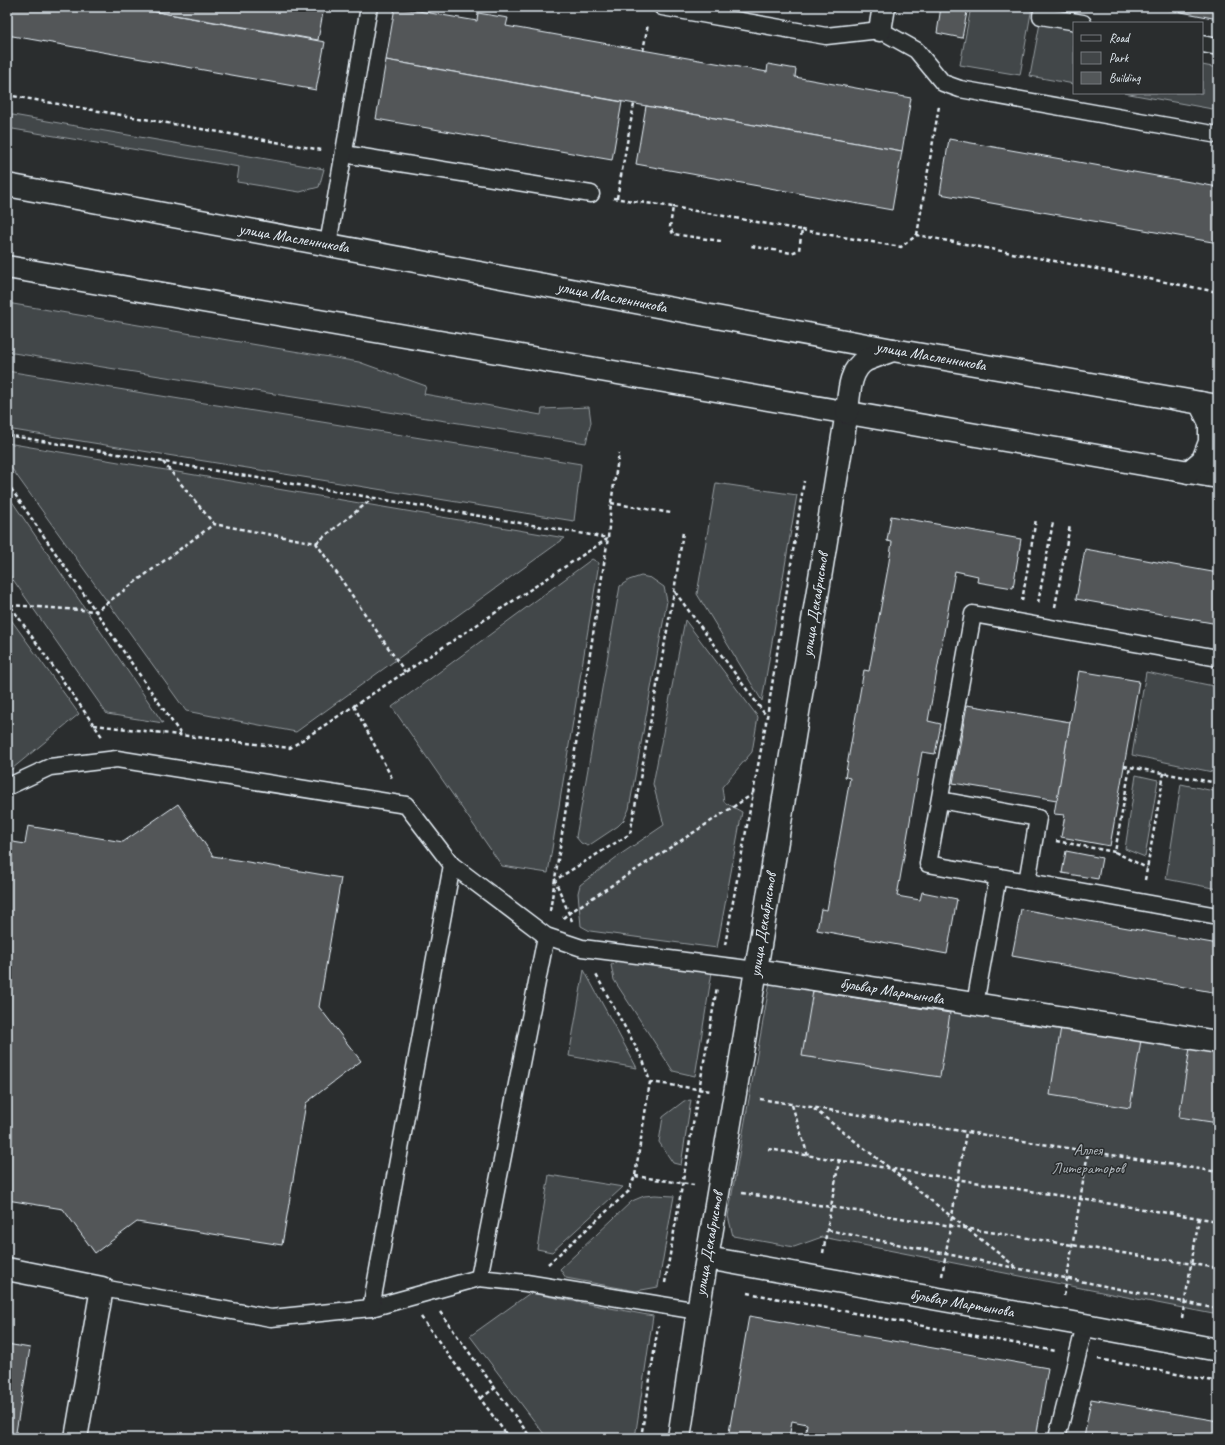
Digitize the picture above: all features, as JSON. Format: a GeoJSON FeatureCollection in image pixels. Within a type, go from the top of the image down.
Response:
{"type":"FeatureCollection","features":[{"type":"Feature","properties":{"kind":"main road"},"geometry":{"type":"LineString","coordinates":[[880,30],[884,7]]}},
{"type":"Feature","properties":{"kind":"main road","name":"улица Масленникова"},"geometry":{"type":"LineString","coordinates":[[7,185],[894,350],[1209,405]]}},
{"type":"Feature","properties":{"kind":"main road"},"geometry":{"type":"LineString","coordinates":[[7,267],[1218,477]]}},
{"type":"Feature","properties":{"kind":"main road","name":"улица Декабристов"},"geometry":{"type":"LineString","coordinates":[[679,1438],[698,1311],[756,970],[851,382],[856,370],[865,360],[894,350]]}},
{"type":"Feature","properties":{"kind":"main road"},"geometry":{"type":"LineString","coordinates":[[1189,472],[1203,460],[1210,442],[1209,405]]}},
{"type":"Feature","properties":{"kind":"main road","name":"бульвар Мартынова"},"geometry":{"type":"LineString","coordinates":[[756,970],[1218,1042]]}},
{"type":"Feature","properties":{"kind":"main road","name":"бульвар Мартынова"},"geometry":{"type":"LineString","coordinates":[[707,1258],[1060,1320],[1218,1350]]}},
{"type":"Feature","properties":{"kind":"main road"},"geometry":{"type":"LineString","coordinates":[[7,1269],[102,1288],[76,1438]]}},
{"type":"Feature","properties":{"kind":"lane"},"geometry":{"type":"LineString","coordinates":[[328,244],[370,7]]}},
{"type":"Feature","properties":{"kind":"lane"},"geometry":{"type":"LineString","coordinates":[[662,7],[826,36],[880,30],[916,50],[943,83],[960,89],[1218,135]]}},
{"type":"Feature","properties":{"kind":"lane"},"geometry":{"type":"LineString","coordinates":[[1043,7],[1041,16],[1077,22]]}},
{"type":"Feature","properties":{"kind":"lane"},"geometry":{"type":"LineString","coordinates":[[1203,44],[1218,47]]}},
{"type":"Feature","properties":{"kind":"lane"},"geometry":{"type":"LineString","coordinates":[[344,154],[592,194]]}},
{"type":"Feature","properties":{"kind":"lane"},"geometry":{"type":"LineString","coordinates":[[1218,658],[973,614],[928,864],[1218,916]]}},
{"type":"Feature","properties":{"kind":"lane"},"geometry":{"type":"LineString","coordinates":[[7,787],[50,767],[117,759],[406,805],[452,865],[546,936],[582,948],[756,970]]}},
{"type":"Feature","properties":{"kind":"lane"},"geometry":{"type":"LineString","coordinates":[[940,800],[1038,818],[1027,882]]}},
{"type":"Feature","properties":{"kind":"lane"},"geometry":{"type":"LineString","coordinates":[[371,1308],[452,865]]}},
{"type":"Feature","properties":{"kind":"lane"},"geometry":{"type":"LineString","coordinates":[[976,1004],[998,876]]}},
{"type":"Feature","properties":{"kind":"lane"},"geometry":{"type":"LineString","coordinates":[[479,1278],[546,936]]}},
{"type":"Feature","properties":{"kind":"lane"},"geometry":{"type":"LineString","coordinates":[[102,1288],[271,1318],[371,1308],[479,1278],[526,1283],[698,1311]]}},
{"type":"Feature","properties":{"kind":"lane"},"geometry":{"type":"LineString","coordinates":[[1057,1438],[1085,1325]]}},
{"type":"Feature","properties":{"kind":"path"},"geometry":{"type":"LineString","coordinates":[[643,51],[648,22]]}},
{"type":"Feature","properties":{"kind":"path"},"geometry":{"type":"LineString","coordinates":[[592,194],[901,247],[917,235],[943,83]]}},
{"type":"Feature","properties":{"kind":"path"},"geometry":{"type":"LineString","coordinates":[[7,95],[344,154]]}},
{"type":"Feature","properties":{"kind":"path"},"geometry":{"type":"LineString","coordinates":[[617,198],[634,104]]}},
{"type":"Feature","properties":{"kind":"path"},"geometry":{"type":"LineString","coordinates":[[674,208],[670,227],[673,234],[721,241]]}},
{"type":"Feature","properties":{"kind":"path"},"geometry":{"type":"LineString","coordinates":[[751,246],[792,253],[799,250],[802,230]]}},
{"type":"Feature","properties":{"kind":"path"},"geometry":{"type":"LineString","coordinates":[[917,235],[1218,292]]}},
{"type":"Feature","properties":{"kind":"path"},"geometry":{"type":"LineString","coordinates":[[7,435],[608,538]]}},
{"type":"Feature","properties":{"kind":"path"},"geometry":{"type":"LineString","coordinates":[[546,936],[608,538],[611,503],[619,452]]}},
{"type":"Feature","properties":{"kind":"path"},"geometry":{"type":"LineString","coordinates":[[163,462],[214,524],[316,543],[405,672]]}},
{"type":"Feature","properties":{"kind":"path"},"geometry":{"type":"LineString","coordinates":[[684,1183],[698,1090],[767,717],[804,481]]}},
{"type":"Feature","properties":{"kind":"path"},"geometry":{"type":"LineString","coordinates":[[7,483],[182,736]]}},
{"type":"Feature","properties":{"kind":"path"},"geometry":{"type":"LineString","coordinates":[[316,543],[373,498]]}},
{"type":"Feature","properties":{"kind":"path"},"geometry":{"type":"LineString","coordinates":[[611,503],[671,513]]}},
{"type":"Feature","properties":{"kind":"path"},"geometry":{"type":"LineString","coordinates":[[1018,622],[1036,519]]}},
{"type":"Feature","properties":{"kind":"path"},"geometry":{"type":"LineString","coordinates":[[1034,625],[1053,522]]}},
{"type":"Feature","properties":{"kind":"path"},"geometry":{"type":"LineString","coordinates":[[10,605],[96,611],[214,524]]}},
{"type":"Feature","properties":{"kind":"path"},"geometry":{"type":"LineString","coordinates":[[1051,628],[1070,525]]}},
{"type":"Feature","properties":{"kind":"path"},"geometry":{"type":"LineString","coordinates":[[554,880],[630,834],[674,592],[683,532]]}},
{"type":"Feature","properties":{"kind":"path"},"geometry":{"type":"LineString","coordinates":[[7,601],[94,725],[290,748],[608,538]]}},
{"type":"Feature","properties":{"kind":"path"},"geometry":{"type":"LineString","coordinates":[[674,592],[767,717]]}},
{"type":"Feature","properties":{"kind":"path"},"geometry":{"type":"LineString","coordinates":[[354,706],[406,805]]}},
{"type":"Feature","properties":{"kind":"path"},"geometry":{"type":"LineString","coordinates":[[1124,766],[1218,783]]}},
{"type":"Feature","properties":{"kind":"path"},"geometry":{"type":"LineString","coordinates":[[1115,852],[1130,767]]}},
{"type":"Feature","properties":{"kind":"path"},"geometry":{"type":"LineString","coordinates":[[1145,880],[1164,773]]}},
{"type":"Feature","properties":{"kind":"path"},"geometry":{"type":"LineString","coordinates":[[546,936],[568,913],[753,793]]}},
{"type":"Feature","properties":{"kind":"path"},"geometry":{"type":"LineString","coordinates":[[1034,837],[1115,852],[1147,868]]}},
{"type":"Feature","properties":{"kind":"path"},"geometry":{"type":"LineString","coordinates":[[526,1283],[628,1192],[635,1176],[650,1082],[643,1060],[582,948],[554,880]]}},
{"type":"Feature","properties":{"kind":"path"},"geometry":{"type":"LineString","coordinates":[[776,1102],[1218,1172]]}},
{"type":"Feature","properties":{"kind":"path"},"geometry":{"type":"LineString","coordinates":[[792,1104],[808,1156]]}},
{"type":"Feature","properties":{"kind":"path"},"geometry":{"type":"LineString","coordinates":[[812,1108],[1016,1268]]}},
{"type":"Feature","properties":{"kind":"path"},"geometry":{"type":"LineString","coordinates":[[938,1299],[966,1132]]}},
{"type":"Feature","properties":{"kind":"path"},"geometry":{"type":"LineString","coordinates":[[768,1149],[1218,1221]]}},
{"type":"Feature","properties":{"kind":"path"},"geometry":{"type":"LineString","coordinates":[[1060,1320],[1088,1152]]}},
{"type":"Feature","properties":{"kind":"path"},"geometry":{"type":"LineString","coordinates":[[819,1278],[839,1161]]}},
{"type":"Feature","properties":{"kind":"path"},"geometry":{"type":"LineString","coordinates":[[759,1196],[1213,1268],[1218,1267]]}},
{"type":"Feature","properties":{"kind":"path"},"geometry":{"type":"LineString","coordinates":[[1178,1342],[1199,1218]]}},
{"type":"Feature","properties":{"kind":"path"},"geometry":{"type":"LineString","coordinates":[[828,1230],[1218,1309]]}},
{"type":"Feature","properties":{"kind":"path"},"geometry":{"type":"LineString","coordinates":[[425,1292],[531,1438]]}},
{"type":"Feature","properties":{"kind":"path"},"geometry":{"type":"LineString","coordinates":[[748,1293],[1218,1382]]}},
{"type":"Feature","properties":{"kind":"path"},"geometry":{"type":"LineString","coordinates":[[407,1298],[510,1438]]}},
{"type":"Feature","properties":{"kind":"path"},"geometry":{"type":"LineString","coordinates":[[481,1398],[495,1388]]}},
{"type":"Feature","properties":{"kind":"green space"},"geometry":{"type":"Polygon","coordinates":[[[971,7],[1032,7],[1020,75],[960,65],[971,7]]]}},
{"type":"Feature","properties":{"kind":"green space"},"geometry":{"type":"Polygon","coordinates":[[[1040,23],[1073,29],[1073,84],[1030,76],[1040,23]]]}},
{"type":"Feature","properties":{"kind":"green space"},"geometry":{"type":"Polygon","coordinates":[[[1203,65],[1218,68],[1218,110],[1130,94],[1203,94],[1203,65]]]}},
{"type":"Feature","properties":{"kind":"green space"},"geometry":{"type":"Polygon","coordinates":[[[7,114],[324,169],[319,187],[300,192],[237,182],[239,167],[7,128],[7,114]]]}},
{"type":"Feature","properties":{"kind":"green space"},"geometry":{"type":"Polygon","coordinates":[[[7,303],[359,362],[426,386],[424,394],[541,415],[542,409],[589,407],[591,422],[586,443],[7,352],[7,303]]]}},
{"type":"Feature","properties":{"kind":"green space"},"geometry":{"type":"Polygon","coordinates":[[[7,371],[581,464],[574,521],[7,429],[7,371]]]}},
{"type":"Feature","properties":{"kind":"green space"},"geometry":{"type":"Polygon","coordinates":[[[7,443],[565,538],[296,732],[186,711],[7,462],[7,443]]]}},
{"type":"Feature","properties":{"kind":"green space"},"geometry":{"type":"Polygon","coordinates":[[[716,483],[797,495],[762,701],[697,594],[716,483]]]}},
{"type":"Feature","properties":{"kind":"green space"},"geometry":{"type":"Polygon","coordinates":[[[7,494],[163,723],[107,714],[7,571],[7,494]]]}},
{"type":"Feature","properties":{"kind":"green space"},"geometry":{"type":"Polygon","coordinates":[[[592,559],[599,563],[548,873],[502,866],[392,707],[592,559]]]}},
{"type":"Feature","properties":{"kind":"green space"},"geometry":{"type":"Polygon","coordinates":[[[641,576],[651,578],[664,587],[667,601],[629,809],[624,820],[618,826],[588,846],[581,843],[576,837],[620,586],[629,580],[641,576]]]}},
{"type":"Feature","properties":{"kind":"green space"},"geometry":{"type":"Polygon","coordinates":[[[7,614],[79,714],[7,773],[7,614]]]}},
{"type":"Feature","properties":{"kind":"green space"},"geometry":{"type":"Polygon","coordinates":[[[685,620],[758,717],[752,752],[722,787],[724,802],[742,812],[717,948],[590,931],[581,926],[578,893],[580,885],[618,856],[664,825],[653,784],[685,620]]]}},
{"type":"Feature","properties":{"kind":"green space"},"geometry":{"type":"Polygon","coordinates":[[[1146,672],[1218,687],[1217,773],[1132,755],[1146,672]]]}},
{"type":"Feature","properties":{"kind":"green space"},"geometry":{"type":"Polygon","coordinates":[[[1136,775],[1158,780],[1145,857],[1125,849],[1136,775]]]}},
{"type":"Feature","properties":{"kind":"green space"},"geometry":{"type":"Polygon","coordinates":[[[1181,784],[1218,792],[1218,889],[1166,879],[1181,784]]]}},
{"type":"Feature","properties":{"kind":"green space"},"geometry":{"type":"Polygon","coordinates":[[[621,959],[712,972],[695,1076],[673,1071],[614,980],[611,965],[621,959]]]}},
{"type":"Feature","properties":{"kind":"green space"},"geometry":{"type":"Polygon","coordinates":[[[584,970],[637,1068],[569,1056],[584,970]]]}},
{"type":"Feature","properties":{"kind":"green space","name":"Аллея Литераторов"},"geometry":{"type":"Polygon","coordinates":[[[770,982],[1218,1050],[1218,1315],[822,1237],[794,1247],[733,1236],[728,1216],[770,982]]]}},
{"type":"Feature","properties":{"kind":"green space"},"geometry":{"type":"Polygon","coordinates":[[[691,1100],[681,1165],[673,1163],[659,1142],[663,1117],[684,1101],[691,1100]]]}},
{"type":"Feature","properties":{"kind":"green space"},"geometry":{"type":"Polygon","coordinates":[[[549,1175],[623,1187],[552,1252],[537,1249],[549,1175]]]}},
{"type":"Feature","properties":{"kind":"green space"},"geometry":{"type":"Polygon","coordinates":[[[644,1196],[674,1196],[658,1287],[636,1291],[566,1278],[560,1269],[632,1201],[644,1196]]]}},
{"type":"Feature","properties":{"kind":"green space"},"geometry":{"type":"Polygon","coordinates":[[[530,1293],[653,1316],[635,1438],[547,1438],[470,1336],[530,1293]]]}},
{"type":"Feature","properties":{"kind":"building"},"geometry":{"type":"Polygon","coordinates":[[[7,7],[129,7],[325,42],[316,90],[7,35],[7,7]]]}},
{"type":"Feature","properties":{"kind":"building"},"geometry":{"type":"Polygon","coordinates":[[[129,7],[324,7],[318,40],[129,7]]]}},
{"type":"Feature","properties":{"kind":"building"},"geometry":{"type":"Polygon","coordinates":[[[395,7],[477,21],[478,13],[508,18],[506,26],[767,72],[768,64],[796,69],[795,77],[911,98],[902,151],[386,60],[395,7]]]}},
{"type":"Feature","properties":{"kind":"building"},"geometry":{"type":"Polygon","coordinates":[[[941,7],[968,7],[962,38],[937,33],[941,7]]]}},
{"type":"Feature","properties":{"kind":"building"},"geometry":{"type":"Polygon","coordinates":[[[1153,7],[1218,7],[1218,19],[1176,11],[1153,7]]]}},
{"type":"Feature","properties":{"kind":"building"},"geometry":{"type":"Polygon","coordinates":[[[386,60],[622,102],[612,160],[376,119],[386,60]]]}},
{"type":"Feature","properties":{"kind":"building"},"geometry":{"type":"Polygon","coordinates":[[[646,106],[902,151],[892,210],[636,164],[646,106]]]}},
{"type":"Feature","properties":{"kind":"building"},"geometry":{"type":"Polygon","coordinates":[[[949,139],[1218,187],[1218,243],[940,194],[949,139]]]}},
{"type":"Feature","properties":{"kind":"building"},"geometry":{"type":"Polygon","coordinates":[[[891,516],[1021,539],[1013,588],[977,582],[978,576],[955,571],[928,721],[941,724],[935,754],[922,752],[897,896],[920,900],[922,892],[957,899],[947,954],[817,930],[821,909],[827,910],[850,778],[845,777],[864,670],[869,671],[888,568],[892,542],[887,541],[891,516]]]}},
{"type":"Feature","properties":{"kind":"building"},"geometry":{"type":"Polygon","coordinates":[[[1085,549],[1218,573],[1218,624],[1076,599],[1085,549]]]}},
{"type":"Feature","properties":{"kind":"building"},"geometry":{"type":"Polygon","coordinates":[[[1079,671],[1139,681],[1110,846],[1061,837],[1065,815],[1054,814],[1079,671]]]}},
{"type":"Feature","properties":{"kind":"building"},"geometry":{"type":"Polygon","coordinates":[[[967,705],[1070,722],[1057,800],[953,783],[967,705]]]}},
{"type":"Feature","properties":{"kind":"building"},"geometry":{"type":"Polygon","coordinates":[[[178,804],[213,856],[341,878],[319,1007],[361,1061],[306,1103],[282,1245],[137,1222],[95,1253],[63,1209],[7,1200],[7,841],[25,844],[28,826],[123,842],[178,804]]]}},
{"type":"Feature","properties":{"kind":"building"},"geometry":{"type":"Polygon","coordinates":[[[1066,851],[1102,858],[1098,879],[1062,873],[1066,851]]]}},
{"type":"Feature","properties":{"kind":"building"},"geometry":{"type":"Polygon","coordinates":[[[1021,909],[1218,944],[1218,993],[1012,956],[1021,909]]]}},
{"type":"Feature","properties":{"kind":"building"},"geometry":{"type":"Polygon","coordinates":[[[813,991],[950,1013],[940,1077],[802,1056],[813,991]]]}},
{"type":"Feature","properties":{"kind":"building"},"geometry":{"type":"Polygon","coordinates":[[[1061,1027],[1141,1040],[1130,1108],[1050,1095],[1061,1027]]]}},
{"type":"Feature","properties":{"kind":"building"},"geometry":{"type":"Polygon","coordinates":[[[1190,1048],[1218,1052],[1218,1123],[1179,1117],[1190,1048]]]}},
{"type":"Feature","properties":{"kind":"building"},"geometry":{"type":"Polygon","coordinates":[[[749,1316],[1048,1368],[1036,1438],[805,1438],[807,1424],[792,1421],[789,1438],[728,1438],[749,1316]]]}},
{"type":"Feature","properties":{"kind":"building"},"geometry":{"type":"Polygon","coordinates":[[[7,1344],[30,1348],[15,1438],[7,1438],[7,1344]]]}},
{"type":"Feature","properties":{"kind":"building"},"geometry":{"type":"Polygon","coordinates":[[[1091,1399],[1218,1421],[1218,1438],[1084,1438],[1091,1399]]]}}]}
